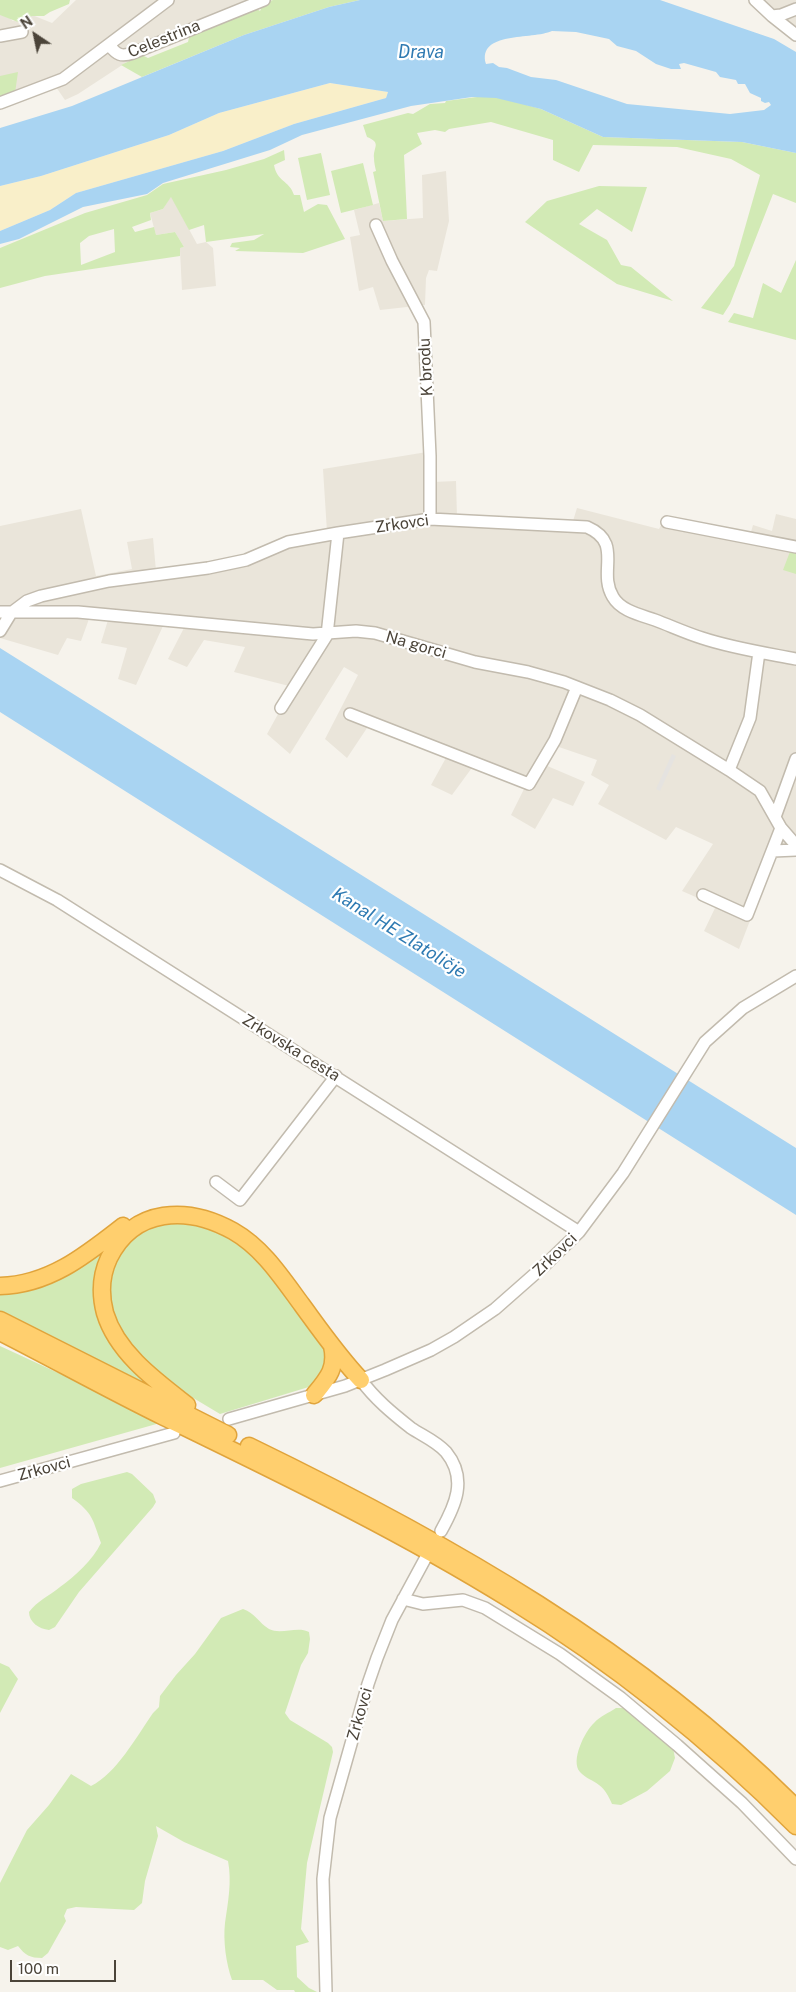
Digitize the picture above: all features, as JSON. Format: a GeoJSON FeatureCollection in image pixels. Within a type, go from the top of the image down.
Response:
{"type":"FeatureCollection","features":[{"type":"Feature","properties":{"kind":"highway"},"geometry":{"type":"LineString","coordinates":[[0,1286],[24,1284],[61,1271],[95,1248],[133,1218],[147,1211],[184,1206],[205,1210],[220,1215],[240,1226],[261,1243],[282,1266],[353,1360],[361,1380]]}},
{"type":"Feature","properties":{"kind":"highway"},"geometry":{"type":"LineString","coordinates":[[231,1437],[229,1429],[192,1410],[157,1382],[122,1346],[106,1314],[102,1282],[106,1265],[114,1248],[127,1232],[151,1218],[175,1214],[210,1221],[234,1232],[255,1248],[277,1271],[345,1363],[361,1380]]}},
{"type":"Feature","properties":{"kind":"highway"},"geometry":{"type":"LineString","coordinates":[[0,1320],[314,1477],[420,1533],[514,1588],[564,1620],[676,1701],[750,1764],[796,1808]]}},
{"type":"Feature","properties":{"kind":"highway"},"geometry":{"type":"LineString","coordinates":[[0,1332],[377,1523],[511,1600],[596,1656],[667,1709],[726,1760],[796,1826]]}},
{"type":"Feature","properties":{"kind":"highway"},"geometry":{"type":"LineString","coordinates":[[0,1342],[13,1347],[26,1346]]}},
{"type":"Feature","properties":{"kind":"highway"},"geometry":{"type":"LineString","coordinates":[[314,1395],[326,1381],[332,1367],[334,1358],[332,1346]]}},
{"type":"Feature","properties":{"kind":"street","name":"Celestrina"},"geometry":{"type":"LineString","coordinates":[[168,0],[109,45],[117,54],[122,56],[133,53],[264,0]]}},
{"type":"Feature","properties":{"kind":"street"},"geometry":{"type":"LineString","coordinates":[[755,0],[796,35]]}},
{"type":"Feature","properties":{"kind":"street"},"geometry":{"type":"LineString","coordinates":[[772,16],[796,10]]}},
{"type":"Feature","properties":{"kind":"street"},"geometry":{"type":"LineString","coordinates":[[0,36],[22,32]]}},
{"type":"Feature","properties":{"kind":"street"},"geometry":{"type":"LineString","coordinates":[[0,103],[56,82],[109,45]]}},
{"type":"Feature","properties":{"kind":"street"},"geometry":{"type":"LineString","coordinates":[[0,98],[12,98]]}},
{"type":"Feature","properties":{"kind":"street","name":"K brodu"},"geometry":{"type":"LineString","coordinates":[[376,225],[392,261],[424,322],[430,456],[430,519]]}},
{"type":"Feature","properties":{"kind":"street","name":"Zrkovci"},"geometry":{"type":"LineString","coordinates":[[0,631],[6,612],[41,596],[109,581],[246,560],[288,542],[430,519],[587,527],[598,532],[607,545],[608,587],[613,598],[624,608],[703,639],[796,659]]}},
{"type":"Feature","properties":{"kind":"street"},"geometry":{"type":"LineString","coordinates":[[668,522],[796,547]]}},
{"type":"Feature","properties":{"kind":"street"},"geometry":{"type":"LineString","coordinates":[[281,708],[327,635],[338,534]]}},
{"type":"Feature","properties":{"kind":"street","name":"Na gorci"},"geometry":{"type":"LineString","coordinates":[[6,612],[78,612],[327,635],[356,631],[375,633],[475,662],[515,668],[577,687],[610,700],[640,715],[729,770],[760,791],[781,828],[796,846]]}},
{"type":"Feature","properties":{"kind":"street"},"geometry":{"type":"LineString","coordinates":[[729,770],[750,718],[759,652]]}},
{"type":"Feature","properties":{"kind":"street"},"geometry":{"type":"LineString","coordinates":[[350,714],[529,784],[555,740],[577,687]]}},
{"type":"Feature","properties":{"kind":"street"},"geometry":{"type":"LineString","coordinates":[[775,817],[796,759]]}},
{"type":"Feature","properties":{"kind":"street"},"geometry":{"type":"LineString","coordinates":[[703,895],[748,915],[781,828]]}},
{"type":"Feature","properties":{"kind":"street"},"geometry":{"type":"LineString","coordinates":[[773,851],[796,850]]}},
{"type":"Feature","properties":{"kind":"street","name":"Zrkovska cesta"},"geometry":{"type":"LineString","coordinates":[[0,870],[57,900],[579,1232]]}},
{"type":"Feature","properties":{"kind":"street","name":"Zrkovci"},"geometry":{"type":"LineString","coordinates":[[228,1419],[361,1380],[431,1350],[495,1309],[545,1266],[579,1232],[623,1173],[645,1135],[705,1042],[743,1008],[796,976]]}},
{"type":"Feature","properties":{"kind":"street"},"geometry":{"type":"LineString","coordinates":[[216,1182],[240,1200],[336,1076]]}},
{"type":"Feature","properties":{"kind":"street"},"geometry":{"type":"LineString","coordinates":[[361,1380],[374,1397],[389,1411],[438,1445],[452,1461],[458,1483],[457,1496],[454,1508],[441,1531]]}},
{"type":"Feature","properties":{"kind":"street","name":"Zrkovci"},"geometry":{"type":"LineString","coordinates":[[0,1480],[174,1433]]}},
{"type":"Feature","properties":{"kind":"street","name":"Zrkovci"},"geometry":{"type":"LineString","coordinates":[[326,1992],[323,1878],[330,1818],[368,1684],[392,1620],[425,1559]]}},
{"type":"Feature","properties":{"kind":"street"},"geometry":{"type":"LineString","coordinates":[[404,1599],[423,1604],[457,1600],[472,1602],[560,1654],[621,1698],[677,1745],[742,1803],[796,1859]]}},
{"type":"Feature","properties":{"kind":"shaded area"},"geometry":{"type":"Polygon","coordinates":[[[76,0],[273,0],[136,56],[78,94],[65,100],[56,87],[0,106],[0,10],[13,21],[32,15],[52,23],[76,0]]]}},
{"type":"Feature","properties":{"kind":"shaded area"},"geometry":{"type":"Polygon","coordinates":[[[749,0],[796,0],[796,39],[778,26],[749,0]]]}},
{"type":"Feature","properties":{"kind":"shaded area"},"geometry":{"type":"Polygon","coordinates":[[[446,171],[449,221],[437,271],[429,270],[426,278],[425,305],[380,310],[373,287],[359,291],[350,237],[360,235],[354,210],[379,203],[383,221],[423,218],[422,175],[446,171]]]}},
{"type":"Feature","properties":{"kind":"shaded area"},"geometry":{"type":"Polygon","coordinates":[[[171,196],[197,244],[206,242],[213,248],[216,286],[182,290],[180,248],[184,247],[175,232],[156,235],[150,213],[163,209],[171,196]]]}},
{"type":"Feature","properties":{"kind":"shaded area"},"geometry":{"type":"Polygon","coordinates":[[[433,451],[433,482],[456,481],[457,517],[573,521],[577,508],[659,529],[665,517],[751,532],[753,525],[772,531],[776,514],[796,519],[796,854],[775,856],[739,949],[704,931],[716,906],[682,891],[713,844],[676,827],[666,840],[598,804],[609,785],[591,775],[597,760],[556,746],[545,765],[585,782],[573,806],[553,798],[535,829],[511,815],[525,787],[474,765],[452,795],[431,785],[447,756],[369,725],[347,758],[325,739],[358,675],[344,667],[290,754],[267,734],[293,687],[234,672],[245,647],[204,640],[187,667],[168,659],[184,628],[163,626],[136,685],[118,679],[127,648],[101,643],[108,620],[89,619],[81,641],[67,638],[58,655],[0,638],[0,526],[81,509],[96,576],[132,569],[127,542],[153,538],[156,571],[243,557],[327,532],[323,469],[433,451]]]}},
{"type":"Feature","properties":{"kind":"shaded area"},"geometry":{"type":"Polygon","coordinates":[[[672,754],[676,756],[660,791],[656,789],[672,754]]]}},
{"type":"Feature","properties":{"kind":"green space"},"geometry":{"type":"Polygon","coordinates":[[[0,0],[70,0],[69,4],[44,16],[32,16],[18,22],[0,15],[0,0]]]}},
{"type":"Feature","properties":{"kind":"green space"},"geometry":{"type":"Polygon","coordinates":[[[273,0],[360,0],[329,7],[244,35],[142,77],[121,65],[142,55],[148,58],[188,42],[190,33],[254,7],[260,11],[261,9],[257,6],[273,0]]]}},
{"type":"Feature","properties":{"kind":"green space"},"geometry":{"type":"Polygon","coordinates":[[[18,72],[15,93],[0,96],[0,76],[18,72]]]}},
{"type":"Feature","properties":{"kind":"green space"},"geometry":{"type":"Polygon","coordinates":[[[492,95],[541,109],[603,137],[742,142],[796,153],[796,203],[773,194],[730,304],[723,315],[701,308],[734,266],[760,175],[731,159],[677,147],[593,145],[579,172],[553,160],[553,140],[491,122],[449,129],[445,132],[435,130],[417,133],[422,144],[404,155],[407,219],[383,221],[373,172],[376,171],[374,154],[376,143],[367,137],[363,125],[408,113],[413,114],[430,104],[492,95]]]}},
{"type":"Feature","properties":{"kind":"green space"},"geometry":{"type":"Polygon","coordinates":[[[284,150],[285,160],[274,165],[280,178],[289,186],[294,195],[300,195],[304,212],[318,204],[327,205],[345,239],[303,253],[235,251],[240,248],[230,247],[232,243],[254,240],[264,234],[206,242],[204,225],[189,230],[171,197],[163,209],[150,213],[151,220],[132,227],[135,232],[154,227],[156,235],[175,232],[184,247],[180,248],[180,256],[45,276],[0,288],[0,248],[85,213],[147,195],[163,184],[226,170],[264,159],[284,150]],[[114,229],[89,236],[80,243],[81,265],[115,252],[114,229]]]}},
{"type":"Feature","properties":{"kind":"green space"},"geometry":{"type":"Polygon","coordinates":[[[321,153],[330,195],[307,200],[298,158],[321,153]]]}},
{"type":"Feature","properties":{"kind":"green space"},"geometry":{"type":"Polygon","coordinates":[[[363,163],[373,205],[341,213],[331,171],[363,163]]]}},
{"type":"Feature","properties":{"kind":"green space"},"geometry":{"type":"Polygon","coordinates":[[[599,186],[647,187],[632,232],[597,209],[579,224],[607,240],[621,265],[631,267],[673,301],[617,284],[525,222],[547,201],[599,186]]]}},
{"type":"Feature","properties":{"kind":"green space"},"geometry":{"type":"Polygon","coordinates":[[[796,260],[796,340],[728,322],[734,313],[753,318],[763,283],[781,293],[796,260]]]}},
{"type":"Feature","properties":{"kind":"green space"},"geometry":{"type":"Polygon","coordinates":[[[791,549],[796,551],[796,574],[783,570],[791,549]]]}},
{"type":"Feature","properties":{"kind":"green space"},"geometry":{"type":"Polygon","coordinates":[[[173,1219],[222,1231],[272,1269],[323,1344],[329,1358],[321,1379],[312,1386],[220,1414],[160,1378],[136,1353],[119,1329],[112,1306],[109,1277],[121,1249],[135,1231],[173,1219]]]}},
{"type":"Feature","properties":{"kind":"green space"},"geometry":{"type":"Polygon","coordinates":[[[111,1241],[99,1313],[159,1390],[0,1311],[0,1290],[111,1241]]]}},
{"type":"Feature","properties":{"kind":"green space"},"geometry":{"type":"Polygon","coordinates":[[[0,1346],[121,1402],[160,1423],[0,1468],[0,1346]]]}},
{"type":"Feature","properties":{"kind":"green space"},"geometry":{"type":"Polygon","coordinates":[[[127,1472],[132,1474],[153,1494],[156,1502],[79,1592],[55,1627],[49,1630],[38,1627],[29,1616],[32,1608],[77,1573],[93,1556],[101,1543],[88,1513],[72,1498],[72,1489],[81,1484],[127,1472]]]}},
{"type":"Feature","properties":{"kind":"green space"},"geometry":{"type":"Polygon","coordinates":[[[243,1609],[274,1631],[304,1630],[309,1632],[308,1653],[301,1665],[285,1713],[290,1720],[328,1743],[332,1747],[333,1752],[307,1863],[301,1929],[309,1942],[296,1946],[297,1977],[309,1988],[317,1992],[277,1990],[263,1980],[232,1980],[224,1937],[230,1884],[228,1861],[184,1842],[156,1826],[158,1836],[145,1881],[142,1903],[134,1910],[76,1907],[67,1909],[64,1916],[66,1921],[48,1953],[42,1958],[28,1955],[18,1946],[8,1950],[0,1947],[0,1883],[27,1830],[49,1805],[71,1774],[91,1786],[109,1773],[159,1707],[160,1696],[195,1654],[221,1618],[243,1609]]]}},
{"type":"Feature","properties":{"kind":"green space"},"geometry":{"type":"Polygon","coordinates":[[[0,1663],[9,1667],[18,1679],[0,1713],[0,1663]]]}},
{"type":"Feature","properties":{"kind":"green space"},"geometry":{"type":"Polygon","coordinates":[[[616,1708],[623,1708],[633,1714],[673,1748],[675,1758],[670,1771],[647,1791],[621,1805],[612,1804],[607,1793],[597,1783],[584,1776],[577,1767],[580,1746],[590,1727],[599,1718],[616,1708]]]}},
{"type":"Feature","properties":{"kind":"sand"},"geometry":{"type":"Polygon","coordinates":[[[330,83],[388,92],[386,98],[294,124],[223,151],[76,193],[50,210],[0,231],[0,186],[41,176],[169,135],[219,113],[330,83]]]}},
{"type":"Feature","properties":{"kind":"water","name":"Drava"},"geometry":{"type":"Polygon","coordinates":[[[360,0],[660,0],[774,39],[796,52],[796,153],[742,142],[603,137],[541,109],[496,98],[472,97],[411,106],[302,135],[270,150],[163,183],[147,194],[83,207],[19,239],[0,244],[0,231],[50,210],[76,193],[223,151],[294,124],[386,98],[388,92],[330,83],[219,113],[169,135],[41,176],[0,186],[0,128],[72,106],[244,35],[329,7],[360,0]],[[552,31],[498,41],[490,46],[485,53],[486,64],[493,63],[499,67],[531,77],[556,80],[627,104],[730,114],[764,110],[771,105],[769,102],[765,103],[761,101],[761,98],[750,93],[745,84],[738,84],[736,80],[720,77],[716,72],[684,63],[679,64],[681,69],[671,69],[656,64],[636,51],[617,46],[609,39],[576,32],[552,31]]]}},
{"type":"Feature","properties":{"kind":"water","name":"Kanal HE Zlatoličje"},"geometry":{"type":"Polygon","coordinates":[[[0,648],[796,1148],[796,1215],[0,712],[0,648]]]}}]}
